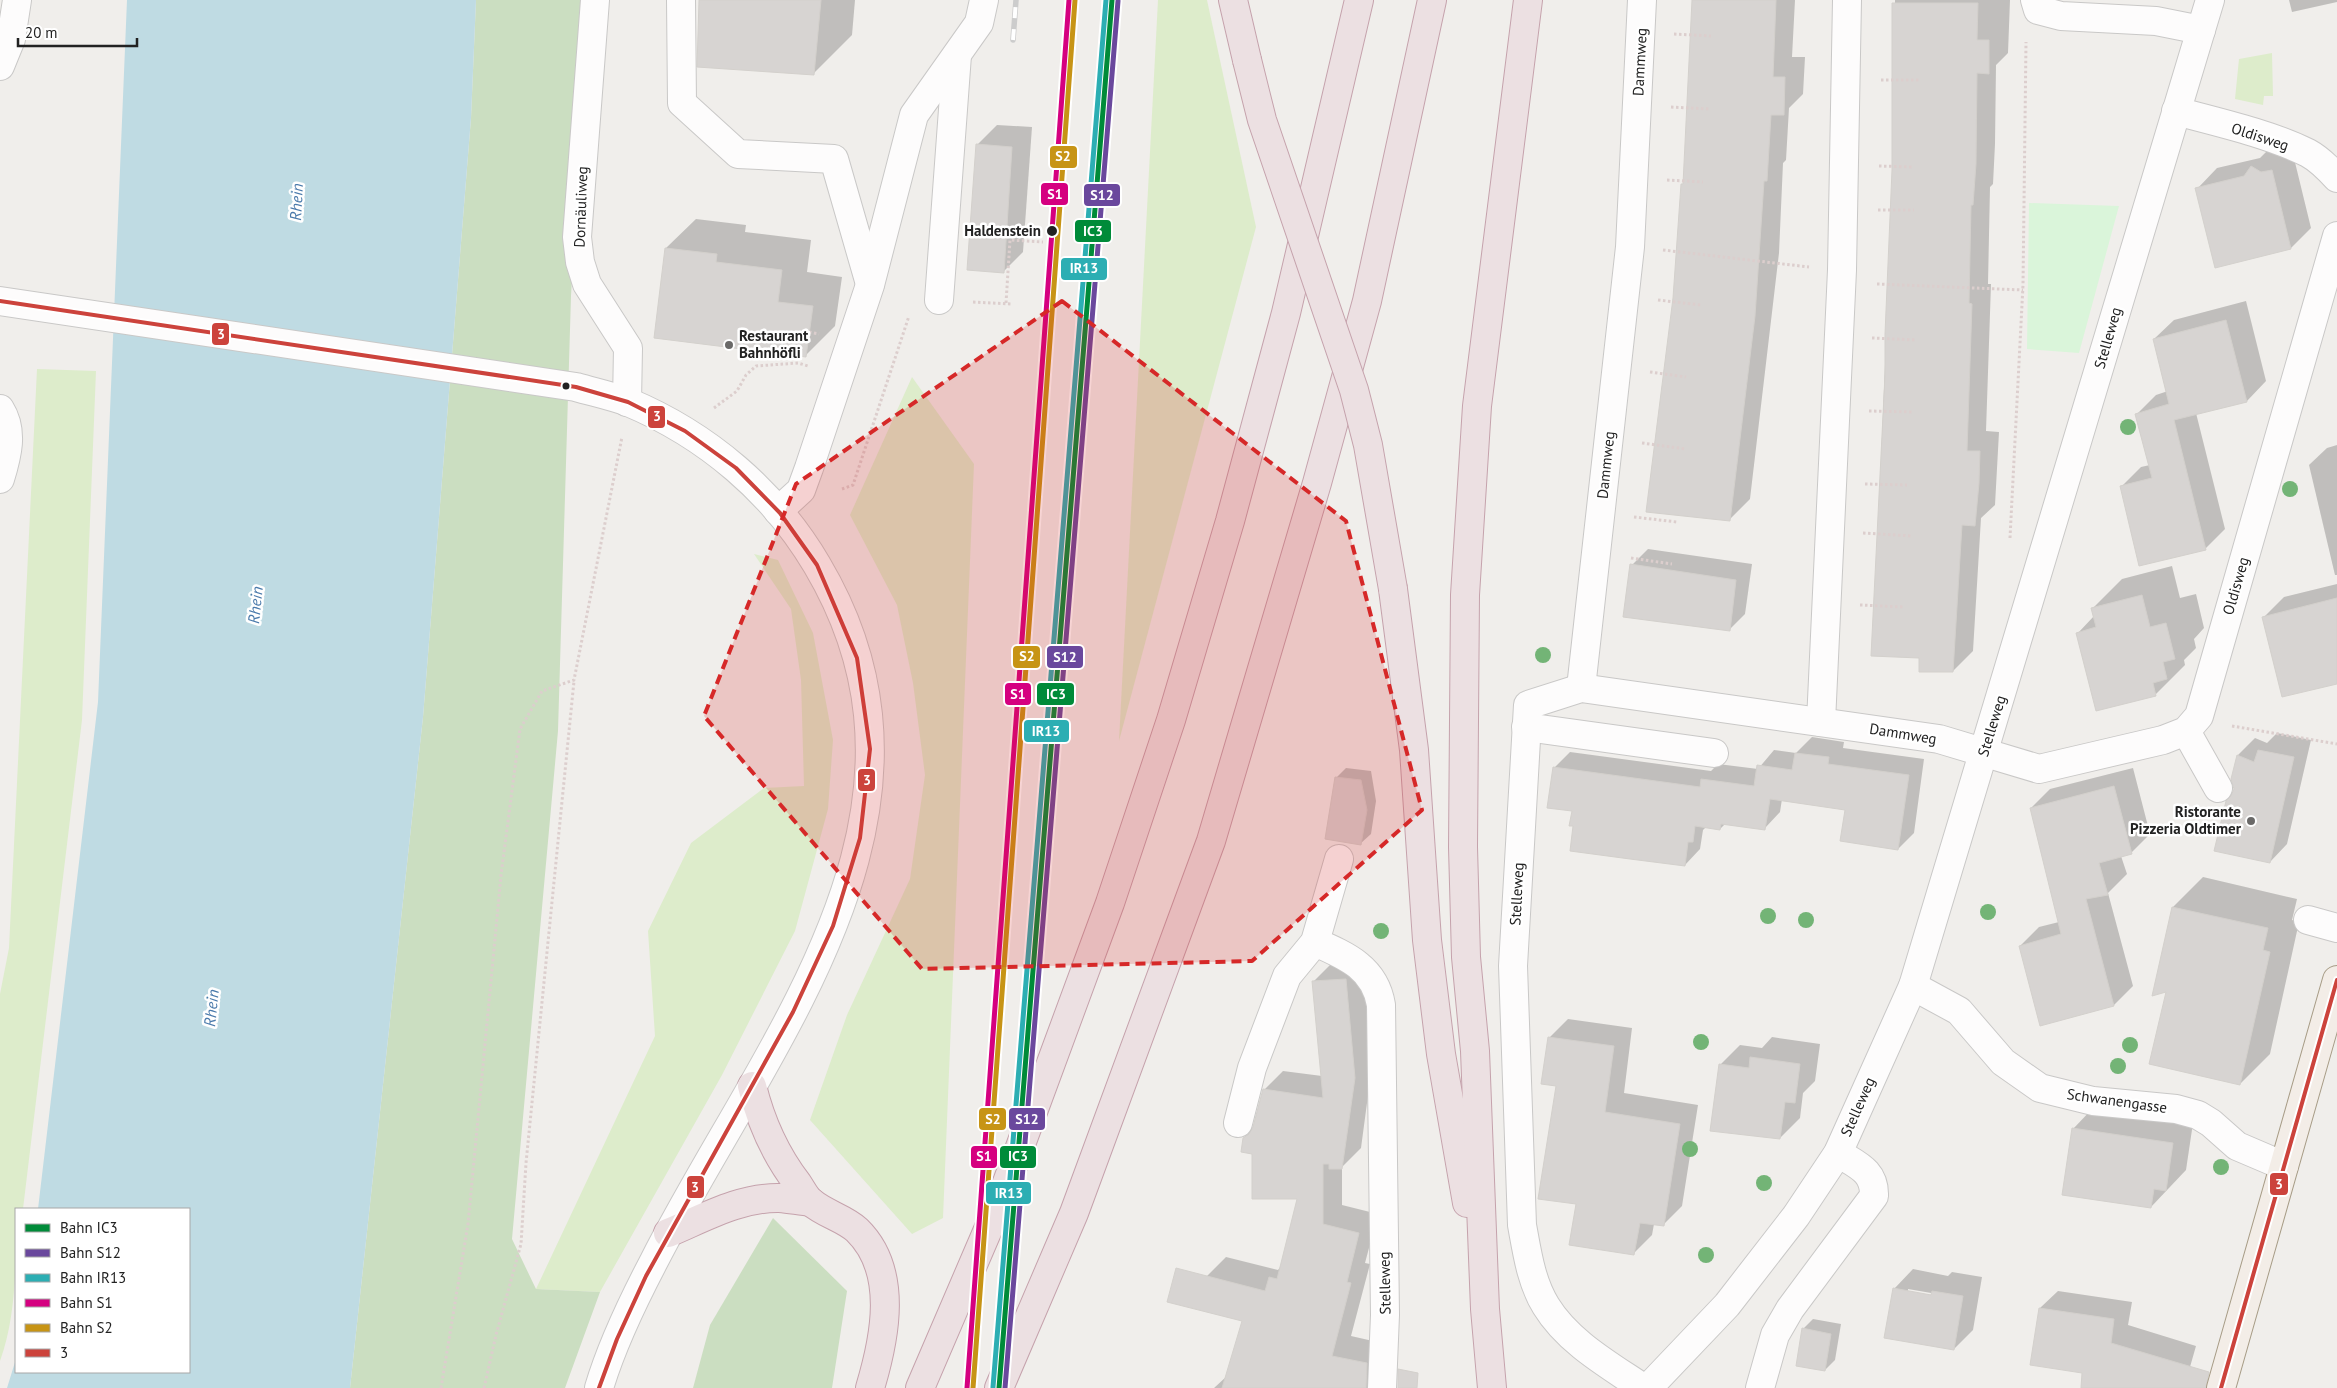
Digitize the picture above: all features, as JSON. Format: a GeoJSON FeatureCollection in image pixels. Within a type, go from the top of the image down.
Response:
{"type":"FeatureCollection","features":[{"type":"Feature","properties":{"kind":"highway"},"geometry":{"type":"LineString","coordinates":[[1233,0],[1262,120],[1354,390],[1368,445],[1393,590],[1414,750],[1427,940],[1441,1054],[1485,1309]]}},
{"type":"Feature","properties":{"kind":"highway"},"geometry":{"type":"LineString","coordinates":[[920,1388],[999,1204],[1110,903],[1171,720],[1230,521],[1286,313],[1358,0]]}},
{"type":"Feature","properties":{"kind":"highway"},"geometry":{"type":"LineString","coordinates":[[999,1388],[1074,1213],[1211,841],[1317,483],[1367,301],[1432,0]]}},
{"type":"Feature","properties":{"kind":"highway"},"geometry":{"type":"LineString","coordinates":[[1492,1388],[1485,1309],[1475,1051],[1466,957],[1462,847],[1465,595],[1477,406],[1528,0]]}},
{"type":"Feature","properties":{"kind":"highway"},"geometry":{"type":"LineString","coordinates":[[752,1086],[759,1115],[772,1145],[811,1202]]}},
{"type":"Feature","properties":{"kind":"highway"},"geometry":{"type":"LineString","coordinates":[[668,1233],[728,1207],[752,1201],[779,1198],[811,1202],[857,1230],[871,1249],[880,1267],[885,1314],[882,1338],[870,1388]]}},
{"type":"Feature","properties":{"kind":"main road"},"geometry":{"type":"LineString","coordinates":[[2221,1388],[2337,980]]}},
{"type":"Feature","properties":{"kind":"street"},"geometry":{"type":"LineString","coordinates":[[0,66],[11,39],[17,0]]}},
{"type":"Feature","properties":{"kind":"street","name":"Dornäuliweg"},"geometry":{"type":"LineString","coordinates":[[595,0],[577,236],[580,262],[587,284],[628,348],[627,402]]}},
{"type":"Feature","properties":{"kind":"street"},"geometry":{"type":"LineString","coordinates":[[681,0],[682,103],[738,154],[834,159],[870,285]]}},
{"type":"Feature","properties":{"kind":"street"},"geometry":{"type":"LineString","coordinates":[[778,510],[801,490],[870,285],[914,114],[979,23],[984,0]]}},
{"type":"Feature","properties":{"kind":"street","name":"Dammweg"},"geometry":{"type":"LineString","coordinates":[[1642,0],[1630,246],[1581,688],[1939,739],[1983,753]]}},
{"type":"Feature","properties":{"kind":"street"},"geometry":{"type":"LineString","coordinates":[[1821,722],[1839,336],[1847,0]]}},
{"type":"Feature","properties":{"kind":"street","name":"Stelleweg"},"geometry":{"type":"LineString","coordinates":[[1648,1388],[1727,1305],[1796,1216],[1838,1153],[1913,986],[2210,0]]}},
{"type":"Feature","properties":{"kind":"street"},"geometry":{"type":"LineString","coordinates":[[2037,5],[2061,16],[2156,21],[2201,30]]}},
{"type":"Feature","properties":{"kind":"street"},"geometry":{"type":"LineString","coordinates":[[939,300],[957,55]]}},
{"type":"Feature","properties":{"kind":"street","name":"Oldisweg"},"geometry":{"type":"LineString","coordinates":[[2176,111],[2302,150],[2325,165],[2337,178]]}},
{"type":"Feature","properties":{"kind":"street","name":"Oldisweg"},"geometry":{"type":"LineString","coordinates":[[2192,724],[2337,236]]}},
{"type":"Feature","properties":{"kind":"street"},"geometry":{"type":"LineString","coordinates":[[0,301],[576,387],[627,402],[686,431],[736,467],[778,510],[811,554],[831,589],[850,633],[865,695],[869,745],[868,786],[862,831],[845,895],[832,932],[795,1011],[668,1233],[632,1305],[599,1388]]}},
{"type":"Feature","properties":{"kind":"street"},"geometry":{"type":"LineString","coordinates":[[0,409],[8,427],[6,457],[0,480]]}},
{"type":"Feature","properties":{"kind":"street","name":"Stelleweg"},"geometry":{"type":"LineString","coordinates":[[1581,688],[1528,705],[1514,966],[1522,1225],[1532,1273],[1545,1305],[1558,1324],[1600,1360],[1643,1388]]}},
{"type":"Feature","properties":{"kind":"street"},"geometry":{"type":"LineString","coordinates":[[1983,753],[2039,769],[2164,740],[2192,724],[2218,788]]}},
{"type":"Feature","properties":{"kind":"street"},"geometry":{"type":"LineString","coordinates":[[1526,727],[1714,753]]}},
{"type":"Feature","properties":{"kind":"street"},"geometry":{"type":"LineString","coordinates":[[1238,1123],[1252,1068],[1287,976],[1315,942],[1339,859]]}},
{"type":"Feature","properties":{"kind":"street"},"geometry":{"type":"LineString","coordinates":[[2308,920],[2337,928]]}},
{"type":"Feature","properties":{"kind":"street","name":"Stelleweg"},"geometry":{"type":"LineString","coordinates":[[1315,942],[1345,956],[1371,976],[1378,991],[1381,1005],[1385,1315],[1382,1388]]}},
{"type":"Feature","properties":{"kind":"street","name":"Schwanengasse"},"geometry":{"type":"LineString","coordinates":[[1913,986],[1959,1011],[2003,1062],[2040,1088],[2093,1101],[2176,1110],[2198,1116],[2211,1123],[2237,1146],[2284,1166]]}},
{"type":"Feature","properties":{"kind":"street"},"geometry":{"type":"LineString","coordinates":[[1760,1388],[1776,1335],[1790,1309],[1874,1196],[1875,1185],[1871,1176],[1838,1153]]}},
{"type":"Feature","properties":{"kind":"path"},"geometry":{"type":"LineString","coordinates":[[2009,546],[2023,290],[2026,45],[2030,20],[2037,5]]}},
{"type":"Feature","properties":{"kind":"path"},"geometry":{"type":"LineString","coordinates":[[1006,303],[1010,240],[1043,242]]}},
{"type":"Feature","properties":{"kind":"path"},"geometry":{"type":"LineString","coordinates":[[1630,246],[1841,276],[2023,290]]}},
{"type":"Feature","properties":{"kind":"path"},"geometry":{"type":"LineString","coordinates":[[1625,296],[1701,305]]}},
{"type":"Feature","properties":{"kind":"path"},"geometry":{"type":"LineString","coordinates":[[842,489],[853,485],[914,299],[1012,304]]}},
{"type":"Feature","properties":{"kind":"path"},"geometry":{"type":"LineString","coordinates":[[1839,336],[1917,340]]}},
{"type":"Feature","properties":{"kind":"path"},"geometry":{"type":"LineString","coordinates":[[712,410],[718,403],[738,391],[746,375],[756,366],[798,363],[813,367]]}},
{"type":"Feature","properties":{"kind":"path"},"geometry":{"type":"LineString","coordinates":[[484,1388],[496,1335],[521,1244],[526,1163],[574,680],[621,441],[625,430],[627,402]]}},
{"type":"Feature","properties":{"kind":"path"},"geometry":{"type":"LineString","coordinates":[[1836,410],[1913,412]]}},
{"type":"Feature","properties":{"kind":"path"},"geometry":{"type":"LineString","coordinates":[[1609,439],[1686,450]]}},
{"type":"Feature","properties":{"kind":"path"},"geometry":{"type":"LineString","coordinates":[[1601,512],[1677,522]]}},
{"type":"Feature","properties":{"kind":"path"},"geometry":{"type":"LineString","coordinates":[[1830,532],[1912,536]]}},
{"type":"Feature","properties":{"kind":"path"},"geometry":{"type":"LineString","coordinates":[[1596,554],[1672,564]]}},
{"type":"Feature","properties":{"kind":"path"},"geometry":{"type":"LineString","coordinates":[[1827,604],[1903,607]]}},
{"type":"Feature","properties":{"kind":"path"},"geometry":{"type":"LineString","coordinates":[[441,1388],[468,1224],[501,875],[520,729],[542,691],[574,680]]}},
{"type":"Feature","properties":{"kind":"path"},"geometry":{"type":"LineString","coordinates":[[2192,724],[2218,724],[2337,744]]}},
{"type":"Feature","properties":{"kind":"highlighted area"},"geometry":{"type":"Polygon","coordinates":[[[1062,301],[1346,521],[1422,810],[1252,961],[922,969],[704,716],[796,484],[1062,301]]]}},
{"type":"Feature","properties":{"kind":"green space"},"geometry":{"type":"Polygon","coordinates":[[[476,0],[588,0],[571,296],[558,731],[512,1239],[536,1289],[600,1292],[565,1388],[350,1388],[423,717],[471,118],[476,0]]]}},
{"type":"Feature","properties":{"kind":"green space"},"geometry":{"type":"Polygon","coordinates":[[[1158,0],[1207,0],[1256,227],[1119,741],[1158,0]]]}},
{"type":"Feature","properties":{"kind":"green space"},"geometry":{"type":"Polygon","coordinates":[[[2272,53],[2273,96],[2264,96],[2263,105],[2235,99],[2239,59],[2272,53]]]}},
{"type":"Feature","properties":{"kind":"green space"},"geometry":{"type":"Polygon","coordinates":[[[2029,203],[2119,206],[2079,353],[2027,349],[2029,203]]]}},
{"type":"Feature","properties":{"kind":"green space"},"geometry":{"type":"Polygon","coordinates":[[[37,369],[96,371],[82,720],[23,1208],[15,1208],[13,1306],[6,1343],[0,1361],[0,994],[9,948],[37,369]]]}},
{"type":"Feature","properties":{"kind":"green space"},"geometry":{"type":"Polygon","coordinates":[[[912,377],[974,464],[943,1218],[912,1234],[810,1120],[847,1015],[910,879],[925,775],[913,683],[897,605],[850,515],[912,377]]]}},
{"type":"Feature","properties":{"kind":"green space"},"geometry":{"type":"Polygon","coordinates":[[[754,554],[778,560],[813,633],[833,740],[828,809],[795,931],[722,1075],[600,1292],[536,1289],[655,1036],[648,931],[691,843],[764,788],[804,786],[801,680],[791,609],[754,554]]]}},
{"type":"Feature","properties":{"kind":"green space"},"geometry":{"type":"Polygon","coordinates":[[[773,1218],[847,1291],[832,1388],[693,1388],[710,1325],[773,1218]]]}},
{"type":"Feature","properties":{"kind":"water","name":"Rhein"},"geometry":{"type":"Polygon","coordinates":[[[127,0],[476,0],[471,118],[423,717],[350,1388],[7,1388],[15,1362],[15,1373],[190,1373],[190,1208],[38,1208],[98,702],[127,0]]]}},
{"type":"Feature","properties":{"kind":"building"},"geometry":{"type":"Polygon","coordinates":[[[699,0],[821,0],[814,75],[697,67],[699,0]]]}},
{"type":"Feature","properties":{"kind":"building"},"geometry":{"type":"Polygon","coordinates":[[[1692,0],[1776,0],[1773,77],[1785,77],[1784,115],[1771,115],[1767,181],[1764,181],[1755,316],[1730,521],[1646,512],[1673,298],[1681,184],[1683,184],[1692,0]]]}},
{"type":"Feature","properties":{"kind":"building"},"geometry":{"type":"Polygon","coordinates":[[[1892,3],[1978,3],[1977,40],[1989,40],[1989,74],[1977,73],[1976,164],[1973,205],[1971,205],[1969,303],[1972,304],[1967,451],[1980,451],[1979,483],[1975,526],[1962,525],[1953,672],[1919,672],[1919,658],[1871,656],[1885,375],[1892,170],[1892,3]]]}},
{"type":"Feature","properties":{"kind":"building"},"geometry":{"type":"Polygon","coordinates":[[[976,144],[1012,147],[1004,273],[967,270],[976,144]]]}},
{"type":"Feature","properties":{"kind":"building"},"geometry":{"type":"Polygon","coordinates":[[[2251,166],[2261,172],[2272,170],[2291,249],[2215,268],[2195,188],[2244,176],[2251,166]]]}},
{"type":"Feature","properties":{"kind":"building"},"geometry":{"type":"Polygon","coordinates":[[[665,248],[717,254],[716,262],[782,270],[778,302],[813,306],[806,357],[654,338],[665,248]]]}},
{"type":"Feature","properties":{"kind":"building"},"geometry":{"type":"Polygon","coordinates":[[[2226,320],[2247,402],[2174,420],[2206,550],[2139,566],[2120,486],[2152,478],[2135,414],[2169,404],[2153,339],[2226,320]]]}},
{"type":"Feature","properties":{"kind":"building"},"geometry":{"type":"Polygon","coordinates":[[[1630,564],[1736,580],[1730,631],[1623,617],[1630,564]]]}},
{"type":"Feature","properties":{"kind":"building"},"geometry":{"type":"Polygon","coordinates":[[[2142,595],[2150,627],[2166,623],[2175,659],[2163,662],[2167,679],[2153,683],[2156,696],[2096,711],[2076,633],[2096,627],[2091,608],[2142,595]]]}},
{"type":"Feature","properties":{"kind":"building"},"geometry":{"type":"Polygon","coordinates":[[[2337,598],[2337,684],[2282,697],[2262,617],[2337,598]]]}},
{"type":"Feature","properties":{"kind":"building"},"geometry":{"type":"Polygon","coordinates":[[[2258,750],[2294,757],[2270,863],[2214,851],[2226,801],[2234,789],[2231,779],[2237,755],[2254,762],[2258,750]]]}},
{"type":"Feature","properties":{"kind":"building"},"geometry":{"type":"Polygon","coordinates":[[[1795,753],[1829,757],[1828,764],[1909,775],[1898,850],[1840,841],[1845,810],[1770,799],[1765,830],[1721,824],[1720,830],[1695,826],[1693,842],[1688,842],[1685,866],[1570,851],[1573,826],[1569,826],[1572,811],[1547,808],[1553,767],[1700,787],[1701,779],[1754,786],[1757,765],[1792,770],[1795,753]]]}},
{"type":"Feature","properties":{"kind":"building"},"geometry":{"type":"Polygon","coordinates":[[[1335,777],[1361,780],[1367,810],[1361,845],[1325,839],[1335,777]]]}},
{"type":"Feature","properties":{"kind":"building"},"geometry":{"type":"Polygon","coordinates":[[[2114,786],[2132,854],[2099,863],[2108,895],[2086,899],[2114,1006],[2040,1026],[2019,946],[2061,934],[2030,808],[2114,786]]]}},
{"type":"Feature","properties":{"kind":"building"},"geometry":{"type":"Polygon","coordinates":[[[2172,907],[2268,928],[2263,950],[2270,952],[2240,1085],[2149,1064],[2166,992],[2152,996],[2172,907]]]}},
{"type":"Feature","properties":{"kind":"building"},"geometry":{"type":"Polygon","coordinates":[[[1346,979],[1355,1078],[1342,1169],[1329,1169],[1329,1164],[1323,1164],[1323,1224],[1359,1233],[1347,1282],[1351,1283],[1332,1356],[1367,1363],[1366,1388],[1222,1388],[1242,1321],[1167,1302],[1176,1268],[1265,1291],[1269,1277],[1277,1279],[1297,1199],[1252,1199],[1252,1154],[1241,1152],[1243,1138],[1249,1134],[1253,1127],[1263,1089],[1323,1098],[1312,981],[1346,979]]]}},
{"type":"Feature","properties":{"kind":"building"},"geometry":{"type":"Polygon","coordinates":[[[1548,1037],[1614,1046],[1605,1112],[1680,1124],[1664,1226],[1640,1223],[1634,1255],[1569,1245],[1576,1204],[1538,1199],[1556,1086],[1541,1084],[1548,1037]]]}},
{"type":"Feature","properties":{"kind":"building"},"geometry":{"type":"Polygon","coordinates":[[[1750,1057],[1800,1064],[1795,1103],[1785,1102],[1780,1139],[1710,1131],[1719,1064],[1749,1068],[1750,1057]]]}},
{"type":"Feature","properties":{"kind":"building"},"geometry":{"type":"Polygon","coordinates":[[[2072,1128],[2173,1143],[2166,1191],[2154,1189],[2151,1208],[2062,1195],[2072,1128]]]}},
{"type":"Feature","properties":{"kind":"building"},"geometry":{"type":"Polygon","coordinates":[[[1893,1288],[1931,1295],[1932,1291],[1963,1296],[1954,1350],[1884,1338],[1893,1288]]]}},
{"type":"Feature","properties":{"kind":"building"},"geometry":{"type":"Polygon","coordinates":[[[2039,1308],[2114,1319],[2111,1343],[2209,1372],[2206,1388],[2081,1388],[2082,1373],[2030,1365],[2039,1308]]]}},
{"type":"Feature","properties":{"kind":"building"},"geometry":{"type":"Polygon","coordinates":[[[1802,1328],[1831,1334],[1825,1371],[1796,1366],[1802,1328]]]}},
{"type":"Feature","properties":{"kind":"building"},"geometry":{"type":"Polygon","coordinates":[[[1398,1369],[1418,1373],[1417,1388],[1398,1388],[1398,1369]]]}},
{"type":"Feature","properties":{"kind":"railway"},"geometry":{"type":"LineString","coordinates":[[1013,40],[1016,0]]}},
{"type":"Feature","properties":{"kind":"rail line","name":"S1"},"geometry":{"type":"LineString","coordinates":[[967,1388],[1069,0]]}},
{"type":"Feature","properties":{"kind":"rail line","name":"S2"},"geometry":{"type":"LineString","coordinates":[[973,1388],[1075,0]]}},
{"type":"Feature","properties":{"kind":"rail line","name":"IR13"},"geometry":{"type":"LineString","coordinates":[[993,1387],[1106,0]]}},
{"type":"Feature","properties":{"kind":"rail line","name":"IC3"},"geometry":{"type":"LineString","coordinates":[[999,1388],[1112,0]]}},
{"type":"Feature","properties":{"kind":"rail line","name":"S12"},"geometry":{"type":"LineString","coordinates":[[1005,1388],[1118,1]]}},
{"type":"Feature","properties":{"kind":"transit line","name":"3"},"geometry":{"type":"LineString","coordinates":[[0,301],[576,387],[628,402],[685,431],[736,468],[780,513],[817,565],[857,658],[870,749],[860,838],[833,926],[793,1012],[646,1276],[617,1339],[599,1388]]}},
{"type":"Feature","properties":{"kind":"transit line","name":"3"},"geometry":{"type":"LineString","coordinates":[[2221,1388],[2337,980]]}},
{"type":"Feature","properties":{"kind":"place","name":"Haldenstein"},"geometry":{"type":"Point","coordinates":[1052,231]}},
{"type":"Feature","properties":{"kind":"place","name":"Restaurant Bahnhöfli"},"geometry":{"type":"Point","coordinates":[729,345]}},
{"type":"Feature","properties":{"kind":"place","name":"Ristorante Pizzeria Oldtimer"},"geometry":{"type":"Point","coordinates":[2251,821]}}]}
